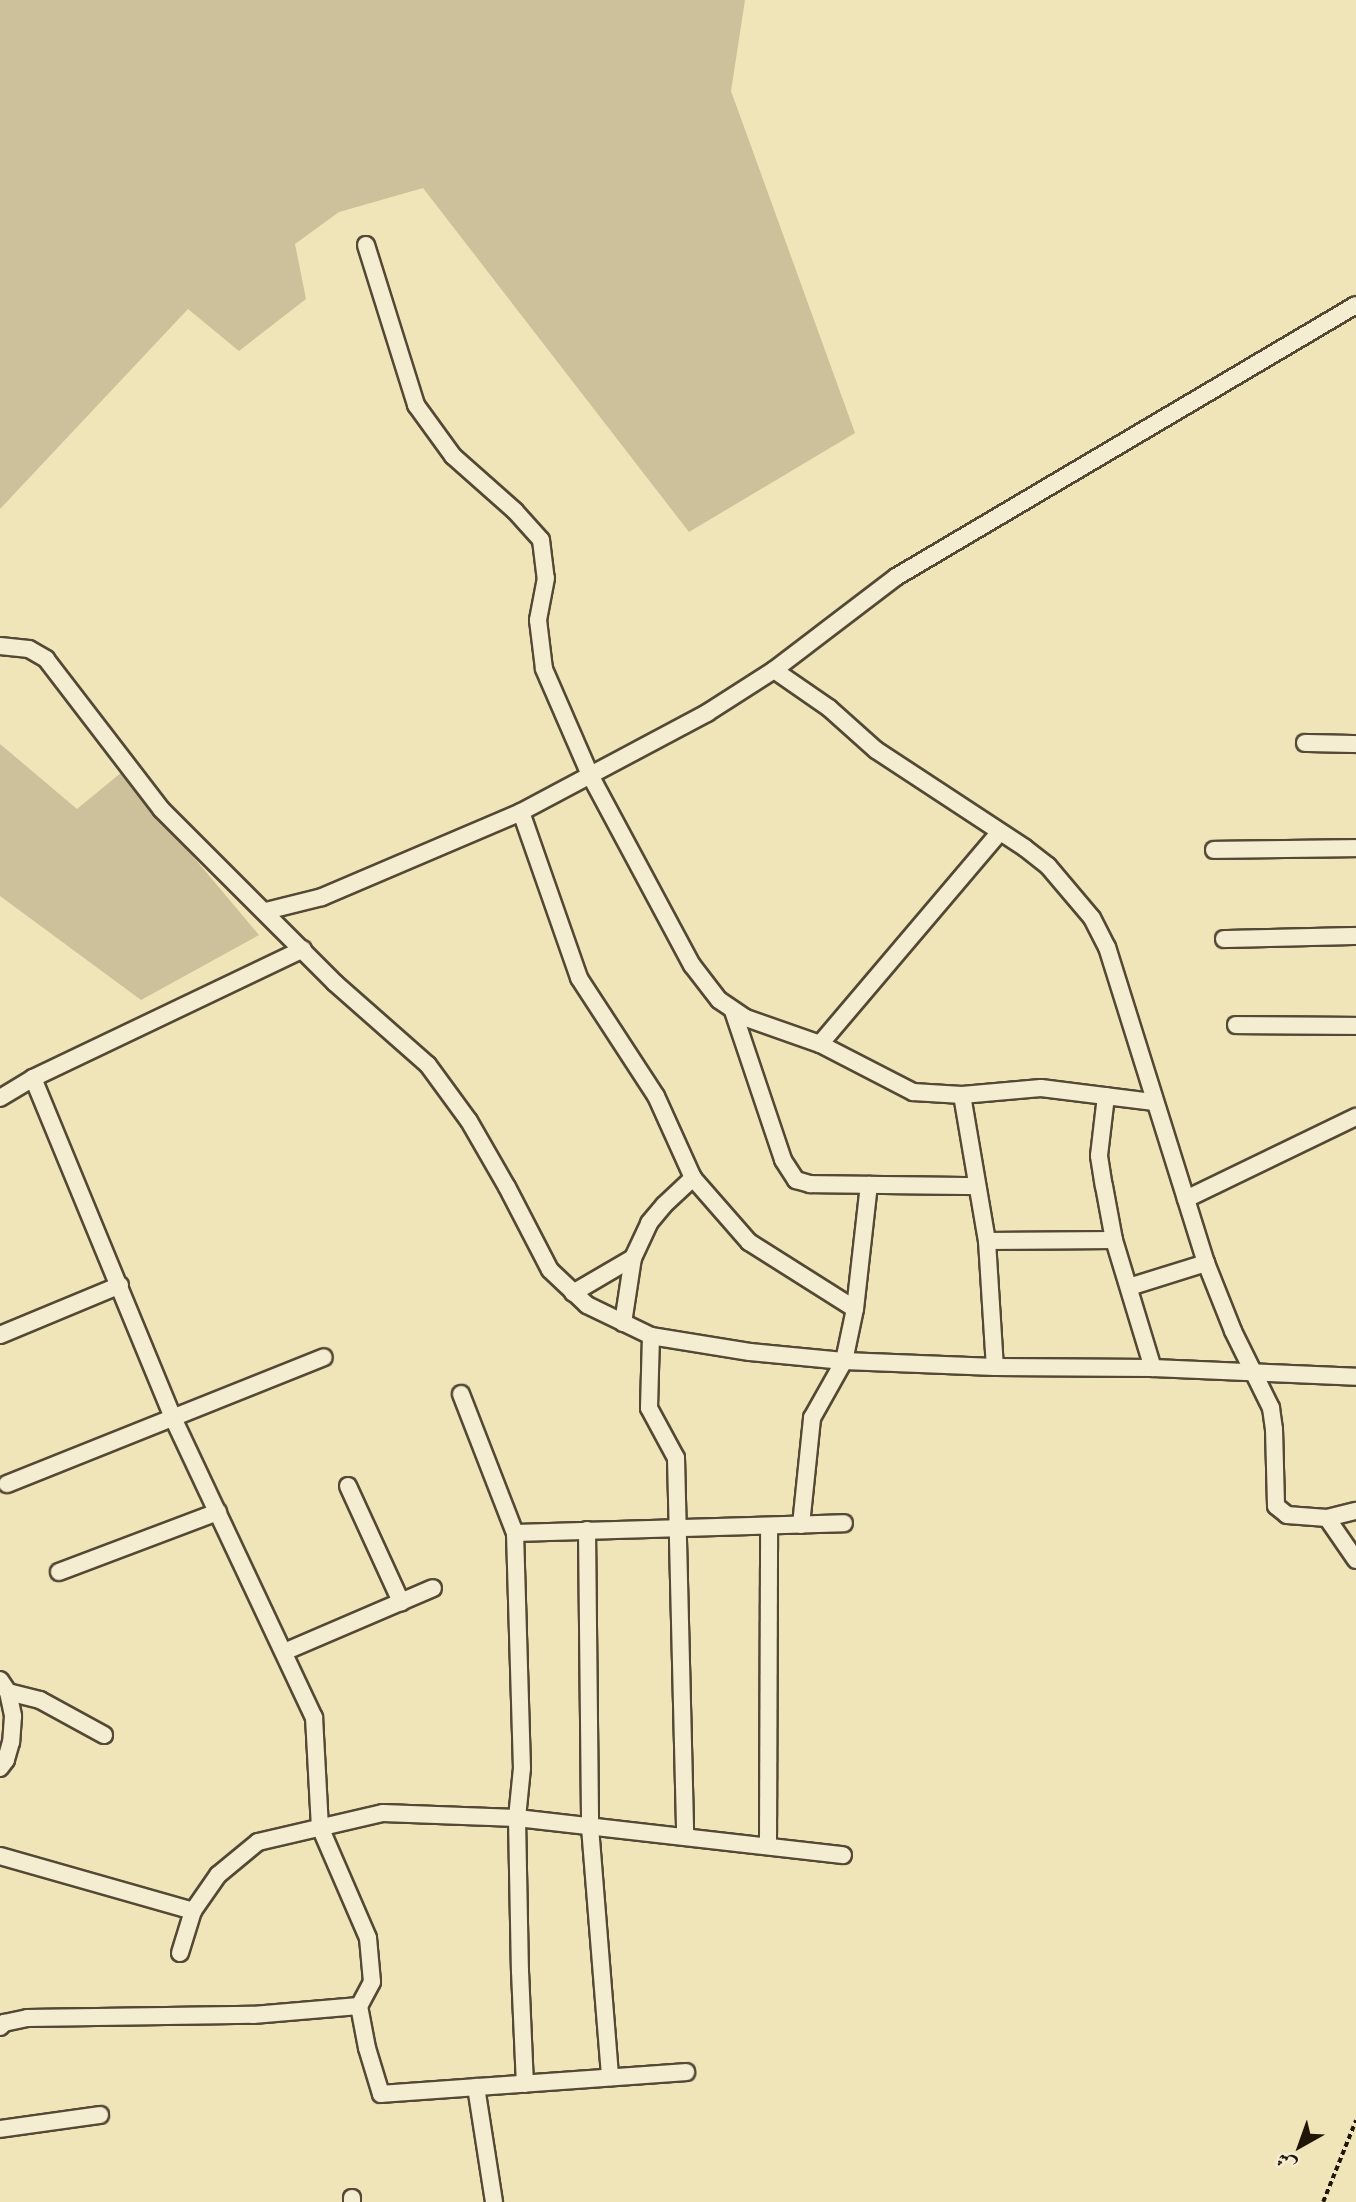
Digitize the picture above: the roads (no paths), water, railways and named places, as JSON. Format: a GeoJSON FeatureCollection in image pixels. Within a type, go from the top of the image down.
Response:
{"type":"FeatureCollection","features":[{"type":"Feature","properties":{"kind":"street"},"geometry":{"type":"LineString","coordinates":[[366,245],[416,405],[453,456],[515,511],[541,540],[546,578],[538,620],[544,669],[590,775],[692,965],[706,985],[733,1011],[820,1044],[912,1092],[961,1095],[1041,1088],[1154,1102]]}},
{"type":"Feature","properties":{"kind":"street"},"geometry":{"type":"LineString","coordinates":[[266,911],[322,897],[521,812],[708,713],[774,670],[896,577],[1356,305]]}},
{"type":"Feature","properties":{"kind":"street"},"geometry":{"type":"LineString","coordinates":[[0,646],[29,649],[46,659],[161,809],[266,911],[335,983],[428,1065],[452,1094],[508,1186],[550,1270],[587,1305],[651,1336],[750,1352],[844,1361],[995,1367],[1153,1368],[1356,1377]]}},
{"type":"Feature","properties":{"kind":"street"},"geometry":{"type":"LineString","coordinates":[[774,670],[829,708],[876,750],[1048,866],[1092,918],[1107,947],[1206,1263],[1233,1331],[1256,1374],[1270,1408],[1274,1429],[1276,1507],[1287,1515],[1327,1518],[1356,1511]]}},
{"type":"Feature","properties":{"kind":"street"},"geometry":{"type":"LineString","coordinates":[[1305,743],[1356,744]]}},
{"type":"Feature","properties":{"kind":"street"},"geometry":{"type":"LineString","coordinates":[[521,812],[579,978],[656,1096],[693,1178],[749,1242],[855,1309]]}},
{"type":"Feature","properties":{"kind":"street"},"geometry":{"type":"LineString","coordinates":[[820,1044],[1000,832]]}},
{"type":"Feature","properties":{"kind":"street"},"geometry":{"type":"LineString","coordinates":[[1214,850],[1356,848]]}},
{"type":"Feature","properties":{"kind":"street"},"geometry":{"type":"LineString","coordinates":[[1224,939],[1356,936]]}},
{"type":"Feature","properties":{"kind":"street"},"geometry":{"type":"LineString","coordinates":[[0,1098],[33,1078],[303,949]]}},
{"type":"Feature","properties":{"kind":"street"},"geometry":{"type":"LineString","coordinates":[[733,1011],[791,1173],[796,1180],[810,1184],[977,1186]]}},
{"type":"Feature","properties":{"kind":"street"},"geometry":{"type":"LineString","coordinates":[[1236,1025],[1356,1026]]}},
{"type":"Feature","properties":{"kind":"street"},"geometry":{"type":"LineString","coordinates":[[33,1078],[173,1418],[314,1717],[320,1827],[368,1938],[372,1982],[359,2006],[367,2048],[381,2094],[686,2072]]}},
{"type":"Feature","properties":{"kind":"street"},"geometry":{"type":"LineString","coordinates":[[961,1095],[987,1241],[995,1367]]}},
{"type":"Feature","properties":{"kind":"street"},"geometry":{"type":"LineString","coordinates":[[1106,1097],[1099,1156],[1114,1240],[1153,1368]]}},
{"type":"Feature","properties":{"kind":"street"},"geometry":{"type":"LineString","coordinates":[[1185,1199],[1356,1116]]}},
{"type":"Feature","properties":{"kind":"street"},"geometry":{"type":"LineString","coordinates":[[623,1323],[633,1258],[649,1223],[693,1178]]}},
{"type":"Feature","properties":{"kind":"street"},"geometry":{"type":"LineString","coordinates":[[801,1525],[812,1418],[844,1361],[855,1309],[869,1185]]}},
{"type":"Feature","properties":{"kind":"street"},"geometry":{"type":"LineString","coordinates":[[987,1241],[1114,1240]]}},
{"type":"Feature","properties":{"kind":"street"},"geometry":{"type":"LineString","coordinates":[[573,1293],[633,1258]]}},
{"type":"Feature","properties":{"kind":"street"},"geometry":{"type":"LineString","coordinates":[[1129,1287],[1206,1263]]}},
{"type":"Feature","properties":{"kind":"street"},"geometry":{"type":"LineString","coordinates":[[0,1335],[120,1285]]}},
{"type":"Feature","properties":{"kind":"street"},"geometry":{"type":"LineString","coordinates":[[651,1336],[649,1408],[676,1458],[685,1837]]}},
{"type":"Feature","properties":{"kind":"street"},"geometry":{"type":"LineString","coordinates":[[7,1484],[324,1357]]}},
{"type":"Feature","properties":{"kind":"street"},"geometry":{"type":"LineString","coordinates":[[461,1394],[515,1533],[522,1768],[517,1818],[525,2084]]}},
{"type":"Feature","properties":{"kind":"street"},"geometry":{"type":"LineString","coordinates":[[348,1486],[401,1602]]}},
{"type":"Feature","properties":{"kind":"street"},"geometry":{"type":"LineString","coordinates":[[59,1572],[218,1512]]}},
{"type":"Feature","properties":{"kind":"street"},"geometry":{"type":"LineString","coordinates":[[1327,1518],[1356,1560]]}},
{"type":"Feature","properties":{"kind":"street"},"geometry":{"type":"LineString","coordinates":[[515,1533],[844,1523]]}},
{"type":"Feature","properties":{"kind":"street"},"geometry":{"type":"LineString","coordinates":[[768,1846],[769,1526]]}},
{"type":"Feature","properties":{"kind":"street"},"geometry":{"type":"LineString","coordinates":[[587,1531],[590,1827],[610,2077]]}},
{"type":"Feature","properties":{"kind":"street"},"geometry":{"type":"LineString","coordinates":[[284,1651],[433,1588]]}},
{"type":"Feature","properties":{"kind":"street"},"geometry":{"type":"LineString","coordinates":[[4,1686],[40,1700],[104,1735]]}},
{"type":"Feature","properties":{"kind":"street"},"geometry":{"type":"LineString","coordinates":[[0,1768],[11,1742],[13,1716],[4,1686]]}},
{"type":"Feature","properties":{"kind":"street"},"geometry":{"type":"LineString","coordinates":[[180,1953],[193,1911],[218,1875],[258,1842],[383,1813],[517,1818],[843,1855]]}},
{"type":"Feature","properties":{"kind":"street"},"geometry":{"type":"LineString","coordinates":[[0,1856],[193,1911]]}},
{"type":"Feature","properties":{"kind":"street"},"geometry":{"type":"LineString","coordinates":[[1,2022],[27,2018],[253,2015],[359,2006]]}},
{"type":"Feature","properties":{"kind":"street"},"geometry":{"type":"LineString","coordinates":[[476,2087],[494,2202]]}},
{"type":"Feature","properties":{"kind":"street"},"geometry":{"type":"LineString","coordinates":[[0,2129],[100,2115]]}}]}
